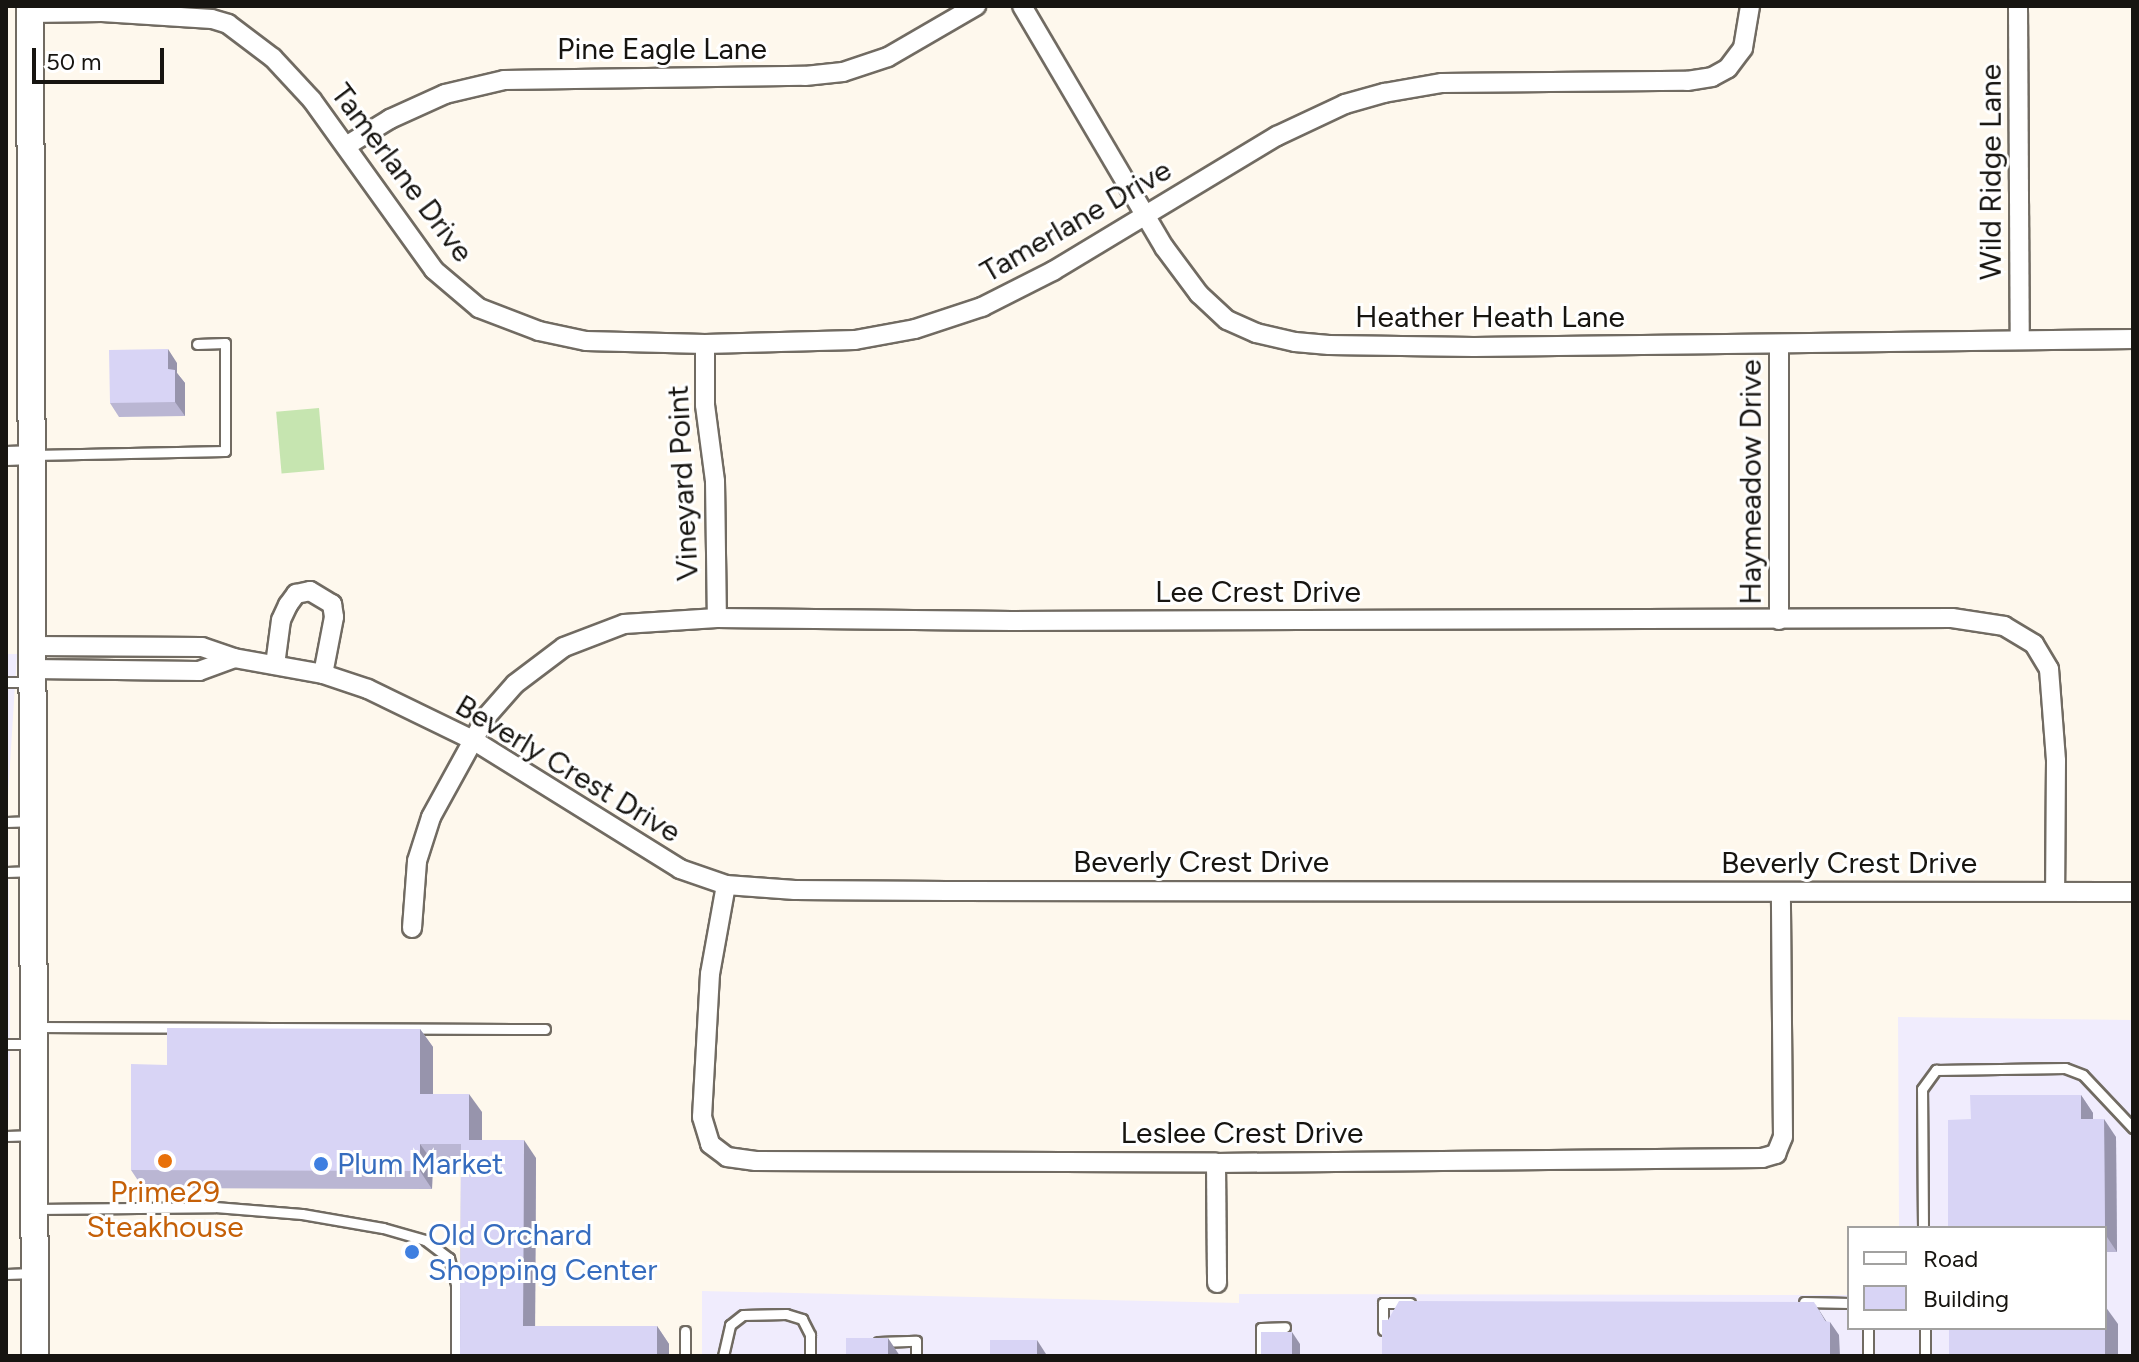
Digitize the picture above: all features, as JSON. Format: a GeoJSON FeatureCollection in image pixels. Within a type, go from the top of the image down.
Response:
{"type":"FeatureCollection","features":[{"type":"Feature","properties":{"kind":"main road"},"geometry":{"type":"LineString","coordinates":[[30,10],[18,455],[33,821],[35,1356]]}},
{"type":"Feature","properties":{"kind":"street","name":"Tamerlane Drive"},"geometry":{"type":"LineString","coordinates":[[197,6],[212,19]]}},
{"type":"Feature","properties":{"kind":"street","name":"Pine Eagle Lane"},"geometry":{"type":"LineString","coordinates":[[346,146],[390,119],[445,94],[504,80],[805,76],[843,72],[888,57],[976,6]]}},
{"type":"Feature","properties":{"kind":"street","name":"Heather Heath Lane"},"geometry":{"type":"LineString","coordinates":[[1022,6],[1144,215],[1199,294],[1227,320],[1256,333],[1295,342],[1474,347],[2133,339]]}},
{"type":"Feature","properties":{"kind":"street","name":"Tamerlane Drive"},"geometry":{"type":"LineString","coordinates":[[30,10],[212,19],[228,24],[273,58],[312,100],[432,268],[479,308],[539,331],[586,341],[705,344],[855,340],[915,329],[982,307],[1025,286],[1277,136],[1345,104],[1384,93],[1442,83],[1687,81],[1712,77],[1728,68],[1743,48],[1750,6]]}},
{"type":"Feature","properties":{"kind":"street","name":"Wild Ridge Lane"},"geometry":{"type":"LineString","coordinates":[[2018,6],[2020,338]]}},
{"type":"Feature","properties":{"kind":"street","name":"Vineyard Point"},"geometry":{"type":"LineString","coordinates":[[705,344],[705,405],[715,481],[717,618]]}},
{"type":"Feature","properties":{"kind":"street","name":"Haymeadow Drive"},"geometry":{"type":"LineString","coordinates":[[1779,344],[1779,620]]}},
{"type":"Feature","properties":{"kind":"street"},"geometry":{"type":"LineString","coordinates":[[275,665],[281,620],[288,605],[296,594],[310,591],[332,604],[334,617],[323,674]]}},
{"type":"Feature","properties":{"kind":"street","name":"Lee Crest Drive"},"geometry":{"type":"LineString","coordinates":[[412,928],[411,899],[417,861],[431,817],[486,717],[515,684],[564,647],[624,624],[717,618],[1952,618],[2004,626],[2034,644],[2049,669],[2056,761],[2055,890]]}},
{"type":"Feature","properties":{"kind":"street","name":"Beverly Crest Drive"},"geometry":{"type":"LineString","coordinates":[[26,670],[140,648],[202,647],[234,658],[323,674],[368,689],[473,740],[680,869],[726,885],[916,891],[2133,892]]}},
{"type":"Feature","properties":{"kind":"street"},"geometry":{"type":"LineString","coordinates":[[140,648],[140,671]]}},
{"type":"Feature","properties":{"kind":"street","name":"Beverly Crest Drive"},"geometry":{"type":"LineString","coordinates":[[26,670],[199,671],[234,658]]}},
{"type":"Feature","properties":{"kind":"street","name":"Leslee Crest Drive"},"geometry":{"type":"LineString","coordinates":[[726,885],[710,974],[702,1117],[710,1144],[727,1157],[756,1161],[1216,1163],[1738,1160],[1776,1154],[1783,1137],[1784,1118],[1781,893]]}},
{"type":"Feature","properties":{"kind":"street"},"geometry":{"type":"LineString","coordinates":[[1216,1163],[1217,1283]]}},
{"type":"Feature","properties":{"kind":"lane"},"geometry":{"type":"LineString","coordinates":[[18,455],[225,451],[225,343],[197,344]]}},
{"type":"Feature","properties":{"kind":"lane"},"geometry":{"type":"LineString","coordinates":[[6,822],[33,821]]}},
{"type":"Feature","properties":{"kind":"lane"},"geometry":{"type":"LineString","coordinates":[[6,872],[33,871]]}},
{"type":"Feature","properties":{"kind":"lane"},"geometry":{"type":"LineString","coordinates":[[6,1044],[33,1035],[545,1029]]}},
{"type":"Feature","properties":{"kind":"lane"},"geometry":{"type":"LineString","coordinates":[[1923,1226],[1922,1089],[1936,1070],[2065,1068],[2083,1075],[2133,1128]]}},
{"type":"Feature","properties":{"kind":"lane"},"geometry":{"type":"LineString","coordinates":[[6,1136],[34,1135]]}},
{"type":"Feature","properties":{"kind":"lane"},"geometry":{"type":"LineString","coordinates":[[34,1209],[246,1209],[383,1228],[425,1240],[449,1258],[456,1285],[456,1356]]}},
{"type":"Feature","properties":{"kind":"lane"},"geometry":{"type":"LineString","coordinates":[[6,1274],[33,1273]]}},
{"type":"Feature","properties":{"kind":"lane"},"geometry":{"type":"LineString","coordinates":[[1795,1302],[1847,1303]]}},
{"type":"Feature","properties":{"kind":"lane"},"geometry":{"type":"LineString","coordinates":[[1383,1343],[1383,1303],[1428,1303]]}},
{"type":"Feature","properties":{"kind":"lane"},"geometry":{"type":"LineString","coordinates":[[723,1356],[730,1325],[743,1315],[786,1314],[802,1319],[810,1335],[810,1356]]}},
{"type":"Feature","properties":{"kind":"lane"},"geometry":{"type":"LineString","coordinates":[[1261,1356],[1261,1328],[1285,1327]]}},
{"type":"Feature","properties":{"kind":"lane"},"geometry":{"type":"LineString","coordinates":[[1868,1330],[1868,1356]]}},
{"type":"Feature","properties":{"kind":"lane"},"geometry":{"type":"LineString","coordinates":[[1925,1330],[1925,1356]]}},
{"type":"Feature","properties":{"kind":"lane"},"geometry":{"type":"LineString","coordinates":[[685,1331],[685,1356]]}},
{"type":"Feature","properties":{"kind":"lane"},"geometry":{"type":"LineString","coordinates":[[861,1342],[916,1341],[916,1356]]}},
{"type":"Feature","properties":{"kind":"shaded area"},"geometry":{"type":"Polygon","coordinates":[[[6,654],[17,654],[8,796],[10,1064],[6,1196],[6,654]]]}},
{"type":"Feature","properties":{"kind":"shaded area"},"geometry":{"type":"Polygon","coordinates":[[[1898,1017],[2133,1020],[2133,1356],[702,1356],[702,1291],[1239,1303],[1239,1294],[1847,1295],[1847,1330],[2107,1330],[2107,1226],[1899,1226],[1898,1017]]]}},
{"type":"Feature","properties":{"kind":"green space"},"geometry":{"type":"Polygon","coordinates":[[[319,408],[324,470],[282,474],[276,412],[319,408]]]}},
{"type":"Feature","properties":{"kind":"building"},"geometry":{"type":"Polygon","coordinates":[[[168,349],[168,369],[175,370],[175,402],[110,403],[109,350],[168,349]]]}},
{"type":"Feature","properties":{"kind":"building"},"geometry":{"type":"Polygon","coordinates":[[[167,1028],[420,1029],[420,1094],[469,1094],[469,1140],[524,1140],[523,1326],[657,1326],[657,1356],[460,1356],[461,1144],[420,1144],[420,1171],[131,1170],[131,1064],[167,1065],[167,1028]]]}},
{"type":"Feature","properties":{"kind":"building"},"geometry":{"type":"Polygon","coordinates":[[[1970,1095],[2081,1095],[2081,1119],[2104,1119],[2105,1226],[1948,1226],[1948,1120],[1971,1119],[1970,1095]]]}},
{"type":"Feature","properties":{"kind":"building"},"geometry":{"type":"Polygon","coordinates":[[[1399,1301],[1814,1302],[1825,1321],[1830,1322],[1830,1356],[1382,1356],[1382,1320],[1388,1320],[1399,1301]]]}},
{"type":"Feature","properties":{"kind":"building"},"geometry":{"type":"Polygon","coordinates":[[[1949,1330],[2105,1330],[2105,1356],[1949,1356],[1949,1330]]]}},
{"type":"Feature","properties":{"kind":"building"},"geometry":{"type":"Polygon","coordinates":[[[1261,1332],[1292,1332],[1292,1356],[1261,1356],[1261,1332]]]}},
{"type":"Feature","properties":{"kind":"building"},"geometry":{"type":"Polygon","coordinates":[[[846,1338],[888,1338],[888,1356],[846,1356],[846,1338]]]}},
{"type":"Feature","properties":{"kind":"building"},"geometry":{"type":"Polygon","coordinates":[[[990,1340],[1037,1340],[1037,1356],[990,1356],[990,1340]]]}},
{"type":"Feature","properties":{"kind":"place","name":"Prime29 Steakhouse"},"geometry":{"type":"Point","coordinates":[165,1161]}},
{"type":"Feature","properties":{"kind":"place","name":"Plum Market"},"geometry":{"type":"Point","coordinates":[321,1164]}},
{"type":"Feature","properties":{"kind":"place","name":"Old Orchard Shopping Center"},"geometry":{"type":"Point","coordinates":[412,1252]}}]}
